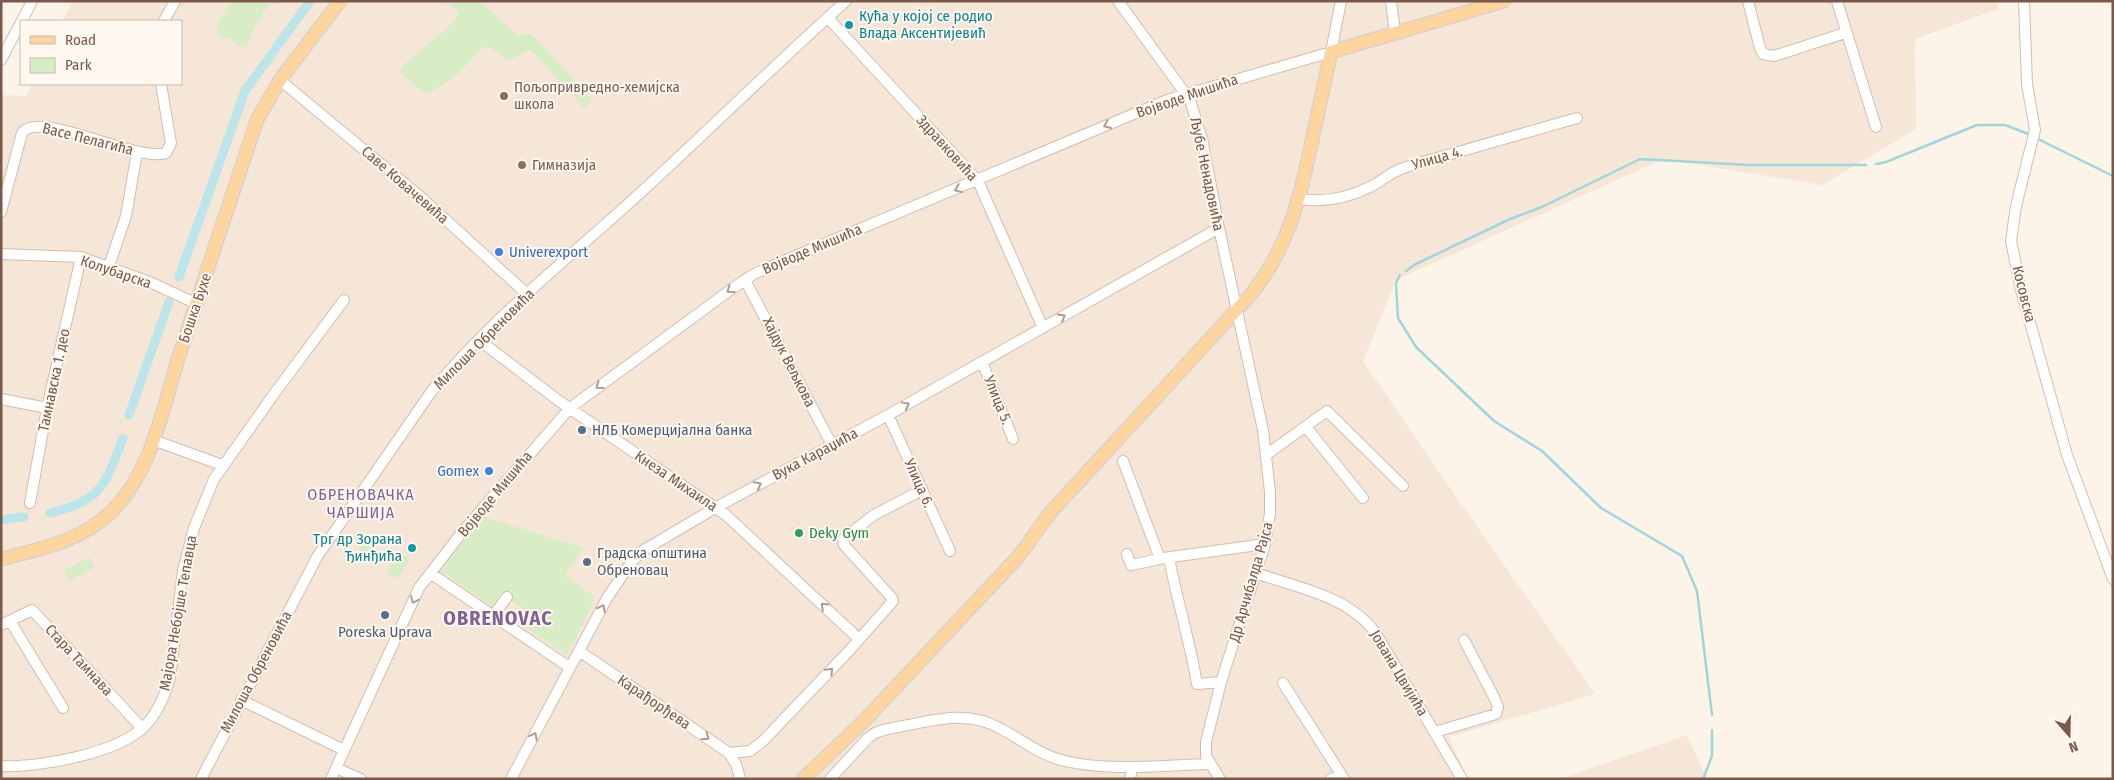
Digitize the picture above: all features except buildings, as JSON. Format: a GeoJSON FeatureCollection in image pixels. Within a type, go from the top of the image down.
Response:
{"type":"FeatureCollection","features":[{"type":"Feature","properties":{"kind":"main road","name":"Бошка Бухе"},"geometry":{"type":"LineString","coordinates":[[1,559],[68,539],[99,522],[110,513],[130,490],[153,440],[257,120],[280,80],[340,1]]}},
{"type":"Feature","properties":{"kind":"main road","name":"Војводе Мишића"},"geometry":{"type":"LineString","coordinates":[[1331,52],[1504,1]]}},
{"type":"Feature","properties":{"kind":"main road"},"geometry":{"type":"LineString","coordinates":[[803,779],[864,721],[1014,562],[1049,514],[1259,284],[1274,261],[1292,223],[1300,199],[1331,52]]}},
{"type":"Feature","properties":{"kind":"street"},"geometry":{"type":"LineString","coordinates":[[22,20],[32,1]]}},
{"type":"Feature","properties":{"kind":"street"},"geometry":{"type":"LineString","coordinates":[[165,20],[175,1]]}},
{"type":"Feature","properties":{"kind":"street","name":"Милоша Обреновића"},"geometry":{"type":"LineString","coordinates":[[200,779],[317,557],[431,392],[479,340],[527,294],[700,139],[846,1]]}},
{"type":"Feature","properties":{"kind":"street","name":"Љубе Ненадовића"},"geometry":{"type":"LineString","coordinates":[[1118,1],[1194,108],[1237,309]]}},
{"type":"Feature","properties":{"kind":"street"},"geometry":{"type":"LineString","coordinates":[[1331,52],[1341,1]]}},
{"type":"Feature","properties":{"kind":"street"},"geometry":{"type":"LineString","coordinates":[[1391,1],[1395,33]]}},
{"type":"Feature","properties":{"kind":"street"},"geometry":{"type":"LineString","coordinates":[[1748,1],[1763,54],[1774,56],[1845,33]]}},
{"type":"Feature","properties":{"kind":"street"},"geometry":{"type":"LineString","coordinates":[[1837,1],[1845,33],[1876,127]]}},
{"type":"Feature","properties":{"kind":"street","name":"Косовска"},"geometry":{"type":"LineString","coordinates":[[2024,1],[2027,84],[2035,130],[2016,206],[2011,241],[2021,290],[2067,455],[2113,579]]}},
{"type":"Feature","properties":{"kind":"street","name":"Здравковића"},"geometry":{"type":"LineString","coordinates":[[828,18],[978,181],[1043,328]]}},
{"type":"Feature","properties":{"kind":"street"},"geometry":{"type":"LineString","coordinates":[[1,60],[20,24]]}},
{"type":"Feature","properties":{"kind":"street","name":"Војводе Мишића"},"geometry":{"type":"LineString","coordinates":[[331,779],[419,588],[463,531],[570,408],[745,280],[789,259],[1185,94],[1331,52]]}},
{"type":"Feature","properties":{"kind":"street","name":"Саве Ковачевића"},"geometry":{"type":"LineString","coordinates":[[280,80],[422,198],[527,294]]}},
{"type":"Feature","properties":{"kind":"street","name":"Васе Пелагића"},"geometry":{"type":"LineString","coordinates":[[1,212],[22,133],[29,127],[34,126],[63,131],[136,152],[166,153],[170,148],[158,85]]}},
{"type":"Feature","properties":{"kind":"street","name":"Улица 4."},"geometry":{"type":"LineString","coordinates":[[1300,199],[1322,200],[1351,194],[1406,167],[1577,118]]}},
{"type":"Feature","properties":{"kind":"street"},"geometry":{"type":"LineString","coordinates":[[109,266],[126,216],[136,152]]}},
{"type":"Feature","properties":{"kind":"street","name":"Вука Караџића"},"geometry":{"type":"LineString","coordinates":[[512,779],[569,667],[607,598],[633,560],[656,542],[888,415],[1219,228]]}},
{"type":"Feature","properties":{"kind":"street","name":"Колубарска"},"geometry":{"type":"LineString","coordinates":[[1,254],[80,257],[152,283],[197,304]]}},
{"type":"Feature","properties":{"kind":"street","name":"Тамнавска 1. део"},"geometry":{"type":"LineString","coordinates":[[30,502],[47,408],[80,257]]}},
{"type":"Feature","properties":{"kind":"street","name":"Хајдук Вељкова"},"geometry":{"type":"LineString","coordinates":[[745,280],[832,445]]}},
{"type":"Feature","properties":{"kind":"street","name":"Мајора Небојше Тепавца"},"geometry":{"type":"LineString","coordinates":[[1,766],[43,764],[84,755],[126,739],[142,728],[158,709],[170,678],[179,588],[188,547],[200,510],[222,465],[344,300]]}},
{"type":"Feature","properties":{"kind":"street","name":"Др Арчибалда Рајса"},"geometry":{"type":"LineString","coordinates":[[1209,764],[1206,756],[1206,742],[1221,682],[1265,544],[1270,501],[1266,455],[1237,309]]}},
{"type":"Feature","properties":{"kind":"street","name":"Кнеза Михаила"},"geometry":{"type":"LineString","coordinates":[[479,340],[570,408],[737,525],[859,639]]}},
{"type":"Feature","properties":{"kind":"street","name":"Улица 5."},"geometry":{"type":"LineString","coordinates":[[982,362],[1013,439]]}},
{"type":"Feature","properties":{"kind":"street"},"geometry":{"type":"LineString","coordinates":[[1,399],[47,408]]}},
{"type":"Feature","properties":{"kind":"street"},"geometry":{"type":"LineString","coordinates":[[1266,455],[1328,411],[1403,486]]}},
{"type":"Feature","properties":{"kind":"street","name":"Улица 6."},"geometry":{"type":"LineString","coordinates":[[888,415],[950,551]]}},
{"type":"Feature","properties":{"kind":"street"},"geometry":{"type":"LineString","coordinates":[[1306,427],[1364,498]]}},
{"type":"Feature","properties":{"kind":"street"},"geometry":{"type":"LineString","coordinates":[[153,440],[222,465]]}},
{"type":"Feature","properties":{"kind":"street"},"geometry":{"type":"LineString","coordinates":[[1123,462],[1164,558],[1191,646],[1197,684],[1221,682]]}},
{"type":"Feature","properties":{"kind":"street"},"geometry":{"type":"LineString","coordinates":[[739,777],[730,753],[746,752],[763,741],[893,601],[844,545],[843,539],[874,515],[922,490]]}},
{"type":"Feature","properties":{"kind":"street"},"geometry":{"type":"LineString","coordinates":[[1127,554],[1131,565],[1164,558],[1265,544]]}},
{"type":"Feature","properties":{"kind":"street"},"geometry":{"type":"LineString","coordinates":[[430,572],[569,667]]}},
{"type":"Feature","properties":{"kind":"street","name":"Јована Цвијића"},"geometry":{"type":"LineString","coordinates":[[1256,573],[1338,602],[1360,615],[1377,635],[1462,779]]}},
{"type":"Feature","properties":{"kind":"street"},"geometry":{"type":"LineString","coordinates":[[493,616],[507,598]]}},
{"type":"Feature","properties":{"kind":"street","name":"Стара Тамнава"},"geometry":{"type":"LineString","coordinates":[[63,708],[6,623],[32,610],[142,728]]}},
{"type":"Feature","properties":{"kind":"street"},"geometry":{"type":"LineString","coordinates":[[1434,732],[1496,714],[1498,707],[1494,697],[1464,640]]}},
{"type":"Feature","properties":{"kind":"street","name":"Карађорђева"},"geometry":{"type":"LineString","coordinates":[[579,651],[730,753]]}},
{"type":"Feature","properties":{"kind":"street"},"geometry":{"type":"LineString","coordinates":[[1283,683],[1343,777],[1331,779]]}},
{"type":"Feature","properties":{"kind":"street"},"geometry":{"type":"LineString","coordinates":[[241,700],[344,750]]}},
{"type":"Feature","properties":{"kind":"street"},"geometry":{"type":"LineString","coordinates":[[830,779],[868,738],[876,732],[945,718],[960,717],[975,718],[989,723],[1052,758],[1078,764],[1132,767],[1209,764],[1220,779]]}},
{"type":"Feature","properties":{"kind":"street"},"geometry":{"type":"LineString","coordinates":[[739,777],[746,752]]}},
{"type":"Feature","properties":{"kind":"street"},"geometry":{"type":"LineString","coordinates":[[1130,779],[1132,767]]}},
{"type":"Feature","properties":{"kind":"street"},"geometry":{"type":"LineString","coordinates":[[336,768],[361,779]]}},
{"type":"Feature","properties":{"kind":"shaded area"},"geometry":{"type":"Polygon","coordinates":[[[72,1],[1998,1],[1998,9],[1915,39],[1916,129],[1823,185],[1663,159],[1396,280],[1363,361],[1595,694],[1449,737],[1468,779],[1,779],[1,95],[26,96],[32,85],[182,85],[182,20],[63,20],[72,1]]]}},
{"type":"Feature","properties":{"kind":"shaded area"},"geometry":{"type":"Polygon","coordinates":[[[1687,735],[1707,779],[1560,779],[1687,735]]]}},
{"type":"Feature","properties":{"kind":"green space"},"geometry":{"type":"Polygon","coordinates":[[[235,1],[277,1],[261,15],[246,46],[238,46],[230,38],[221,38],[216,26],[228,5],[235,1]]]}},
{"type":"Feature","properties":{"kind":"green space"},"geometry":{"type":"Polygon","coordinates":[[[445,1],[479,1],[518,35],[532,34],[593,101],[584,108],[531,50],[514,58],[507,59],[492,48],[484,47],[458,74],[426,95],[400,72],[404,64],[448,28],[459,14],[445,1]]]}},
{"type":"Feature","properties":{"kind":"green space"},"geometry":{"type":"Polygon","coordinates":[[[485,517],[584,548],[565,576],[595,597],[575,641],[566,655],[516,621],[523,608],[500,594],[493,607],[439,570],[485,517]]]}},
{"type":"Feature","properties":{"kind":"green space"},"geometry":{"type":"Polygon","coordinates":[[[364,543],[372,543],[377,548],[375,559],[364,561],[359,556],[359,548],[364,543]]]}},
{"type":"Feature","properties":{"kind":"green space"},"geometry":{"type":"Polygon","coordinates":[[[394,555],[409,556],[407,565],[397,579],[386,573],[393,564],[394,555]]]}},
{"type":"Feature","properties":{"kind":"green space"},"geometry":{"type":"Polygon","coordinates":[[[89,557],[95,567],[70,581],[64,571],[89,557]]]}},
{"type":"Feature","properties":{"kind":"waterway"},"geometry":{"type":"LineString","coordinates":[[179,277],[245,91],[310,1]]}},
{"type":"Feature","properties":{"kind":"waterway"},"geometry":{"type":"LineString","coordinates":[[1876,164],[1886,162],[1977,125],[2005,125],[2031,135]]}},
{"type":"Feature","properties":{"kind":"waterway"},"geometry":{"type":"LineString","coordinates":[[2036,138],[2113,176]]}},
{"type":"Feature","properties":{"kind":"waterway"},"geometry":{"type":"LineString","coordinates":[[1406,271],[1414,265],[1510,219],[1542,207],[1640,159],[1749,165],[1866,165]]}},
{"type":"Feature","properties":{"kind":"waterway"},"geometry":{"type":"LineString","coordinates":[[1400,275],[1396,283],[1398,318],[1416,347],[1494,421],[1542,451],[1601,508],[1682,556],[1697,591],[1712,715]]}},
{"type":"Feature","properties":{"kind":"waterway"},"geometry":{"type":"LineString","coordinates":[[129,415],[169,302]]}},
{"type":"Feature","properties":{"kind":"waterway"},"geometry":{"type":"LineString","coordinates":[[50,513],[81,503],[99,488],[112,467],[123,438]]}},
{"type":"Feature","properties":{"kind":"waterway"},"geometry":{"type":"LineString","coordinates":[[1,520],[24,517]]}},
{"type":"Feature","properties":{"kind":"waterway"},"geometry":{"type":"LineString","coordinates":[[1703,779],[1712,756],[1712,730]]}},
{"type":"Feature","properties":{"kind":"place","name":"Кућа у којој се родио Влада Аксентијевић"},"geometry":{"type":"Point","coordinates":[849,25]}},
{"type":"Feature","properties":{"kind":"place","name":"Пољопривредно-хемијска школа"},"geometry":{"type":"Point","coordinates":[504,96]}},
{"type":"Feature","properties":{"kind":"place","name":"Гимназија"},"geometry":{"type":"Point","coordinates":[522,165]}},
{"type":"Feature","properties":{"kind":"place","name":"Univerexport"},"geometry":{"type":"Point","coordinates":[499,252]}},
{"type":"Feature","properties":{"kind":"place","name":"НЛБ Комерцијална банка"},"geometry":{"type":"Point","coordinates":[582,430]}},
{"type":"Feature","properties":{"kind":"place","name":"Gomex"},"geometry":{"type":"Point","coordinates":[489,471]}},
{"type":"Feature","properties":{"kind":"place","name":"Deky Gym"},"geometry":{"type":"Point","coordinates":[799,533]}},
{"type":"Feature","properties":{"kind":"place","name":"Трг др Зорана Ђинђића"},"geometry":{"type":"Point","coordinates":[412,548]}},
{"type":"Feature","properties":{"kind":"place","name":"Градска општина Обреновац"},"geometry":{"type":"Point","coordinates":[587,562]}},
{"type":"Feature","properties":{"kind":"place","name":"Poreska Uprava"},"geometry":{"type":"Point","coordinates":[385,615]}},
{"type":"Feature","properties":{"kind":"district","name":"ОБРЕНОВАЧКА ЧАРШИЈА"},"geometry":{"type":"Point","coordinates":[361,503]}},
{"type":"Feature","properties":{"kind":"district","name":"OBRENOVAC"},"geometry":{"type":"Point","coordinates":[498,618]}}]}
